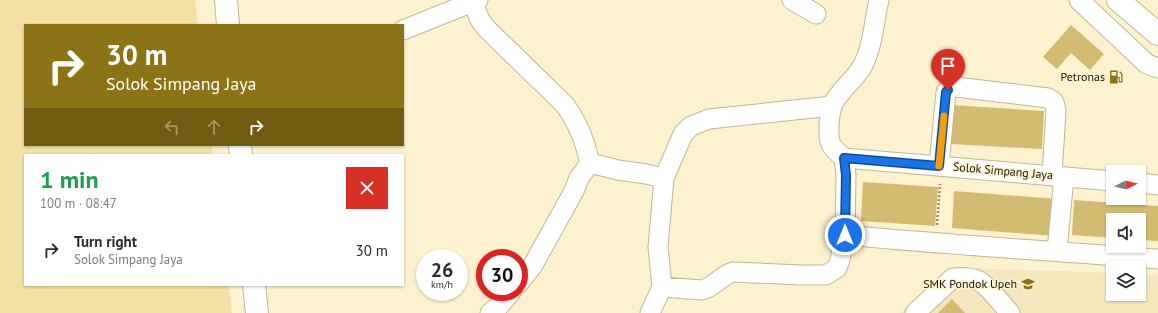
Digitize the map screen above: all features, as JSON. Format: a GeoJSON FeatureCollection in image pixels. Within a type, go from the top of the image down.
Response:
{"type":"FeatureCollection","features":[{"type":"Feature","properties":{"kind":"main road"},"geometry":{"type":"LineString","coordinates":[[1118,0],[1158,34]]}},
{"type":"Feature","properties":{"kind":"main road"},"geometry":{"type":"LineString","coordinates":[[254,286],[258,312]]}},
{"type":"Feature","properties":{"kind":"street"},"geometry":{"type":"LineString","coordinates":[[792,0],[816,14]]}},
{"type":"Feature","properties":{"kind":"street"},"geometry":{"type":"LineString","coordinates":[[662,287],[702,290],[711,286],[727,274],[733,272],[826,275],[837,268],[845,235],[846,175],[844,158],[833,149],[828,134],[832,106],[863,66],[871,47],[879,0]]}},
{"type":"Feature","properties":{"kind":"street"},"geometry":{"type":"LineString","coordinates":[[1079,0],[1147,64],[1158,68]]}},
{"type":"Feature","properties":{"kind":"street"},"geometry":{"type":"LineString","coordinates":[[404,30],[476,1],[480,20],[487,29],[565,105],[574,118],[582,135],[590,163]]}},
{"type":"Feature","properties":{"kind":"street"},"geometry":{"type":"LineString","coordinates":[[939,166],[946,92],[951,88],[956,87],[1048,98],[1052,100],[1056,110],[1058,176],[1057,251]]}},
{"type":"Feature","properties":{"kind":"street"},"geometry":{"type":"LineString","coordinates":[[650,313],[662,287],[658,247],[664,178],[683,134],[691,126],[700,121],[709,119],[832,106]]}},
{"type":"Feature","properties":{"kind":"street","name":"Solok Simpang Jaya"},"geometry":{"type":"LineString","coordinates":[[844,158],[1106,180]]}},
{"type":"Feature","properties":{"kind":"street"},"geometry":{"type":"LineString","coordinates":[[590,163],[618,170],[664,178]]}},
{"type":"Feature","properties":{"kind":"street"},"geometry":{"type":"LineString","coordinates":[[528,271],[574,191],[579,178],[590,163]]}},
{"type":"Feature","properties":{"kind":"street"},"geometry":{"type":"LineString","coordinates":[[1146,184],[1158,185]]}},
{"type":"Feature","properties":{"kind":"street"},"geometry":{"type":"LineString","coordinates":[[845,235],[939,244],[1158,259]]}},
{"type":"Feature","properties":{"kind":"street"},"geometry":{"type":"LineString","coordinates":[[915,313],[953,278],[963,277],[981,282],[1010,313]]}},
{"type":"Feature","properties":{"kind":"street"},"geometry":{"type":"LineString","coordinates":[[490,313],[503,301]]}},
{"type":"Feature","properties":{"kind":"path"},"geometry":{"type":"LineString","coordinates":[[939,166],[940,184],[937,226],[939,244]]}},
{"type":"Feature","properties":{"kind":"shaded area"},"geometry":{"type":"Polygon","coordinates":[[[0,0],[195,0],[198,24],[24,24],[24,146],[212,146],[213,154],[24,154],[24,286],[229,286],[232,313],[0,313],[0,0]]]}},
{"type":"Feature","properties":{"kind":"shaded area","name":"SMK Pondok Upeh"},"geometry":{"type":"Polygon","coordinates":[[[969,268],[1106,273],[1106,301],[1146,301],[1146,274],[1158,275],[1158,313],[900,313],[969,268]]]}},
{"type":"Feature","properties":{"kind":"building"},"geometry":{"type":"Polygon","coordinates":[[[1071,25],[1104,54],[1090,70],[1071,53],[1057,69],[1043,57],[1071,25]]]}},
{"type":"Feature","properties":{"kind":"building"},"geometry":{"type":"Polygon","coordinates":[[[952,105],[1044,111],[1042,149],[950,144],[952,105]]]}},
{"type":"Feature","properties":{"kind":"building"},"geometry":{"type":"Polygon","coordinates":[[[863,182],[938,187],[935,226],[861,221],[863,182]]]}},
{"type":"Feature","properties":{"kind":"building"},"geometry":{"type":"Polygon","coordinates":[[[954,191],[1058,199],[1055,236],[952,228],[954,191]]]}},
{"type":"Feature","properties":{"kind":"building"},"geometry":{"type":"Polygon","coordinates":[[[1074,200],[1106,202],[1106,205],[1158,206],[1158,241],[1146,240],[1146,213],[1106,213],[1106,237],[1072,235],[1074,200]]]}},
{"type":"Feature","properties":{"kind":"building"},"geometry":{"type":"Polygon","coordinates":[[[952,299],[965,313],[938,313],[952,299]]]}},
{"type":"Feature","properties":{"kind":"slow traffic"},"geometry":{"type":"LineString","coordinates":[[939,166],[944,116]]}},
{"type":"Feature","properties":{"kind":"place","name":"Petronas"},"geometry":{"type":"Point","coordinates":[1116,77]}},
{"type":"Feature","properties":{"kind":"place","name":"SMK Pondok Upeh"},"geometry":{"type":"Point","coordinates":[1028,284]}},
{"type":"Feature","properties":{"kind":"route"},"geometry":{"type":"LineString","coordinates":[[845,235],[846,175],[844,158],[939,166],[946,92],[948,90]]}}]}
